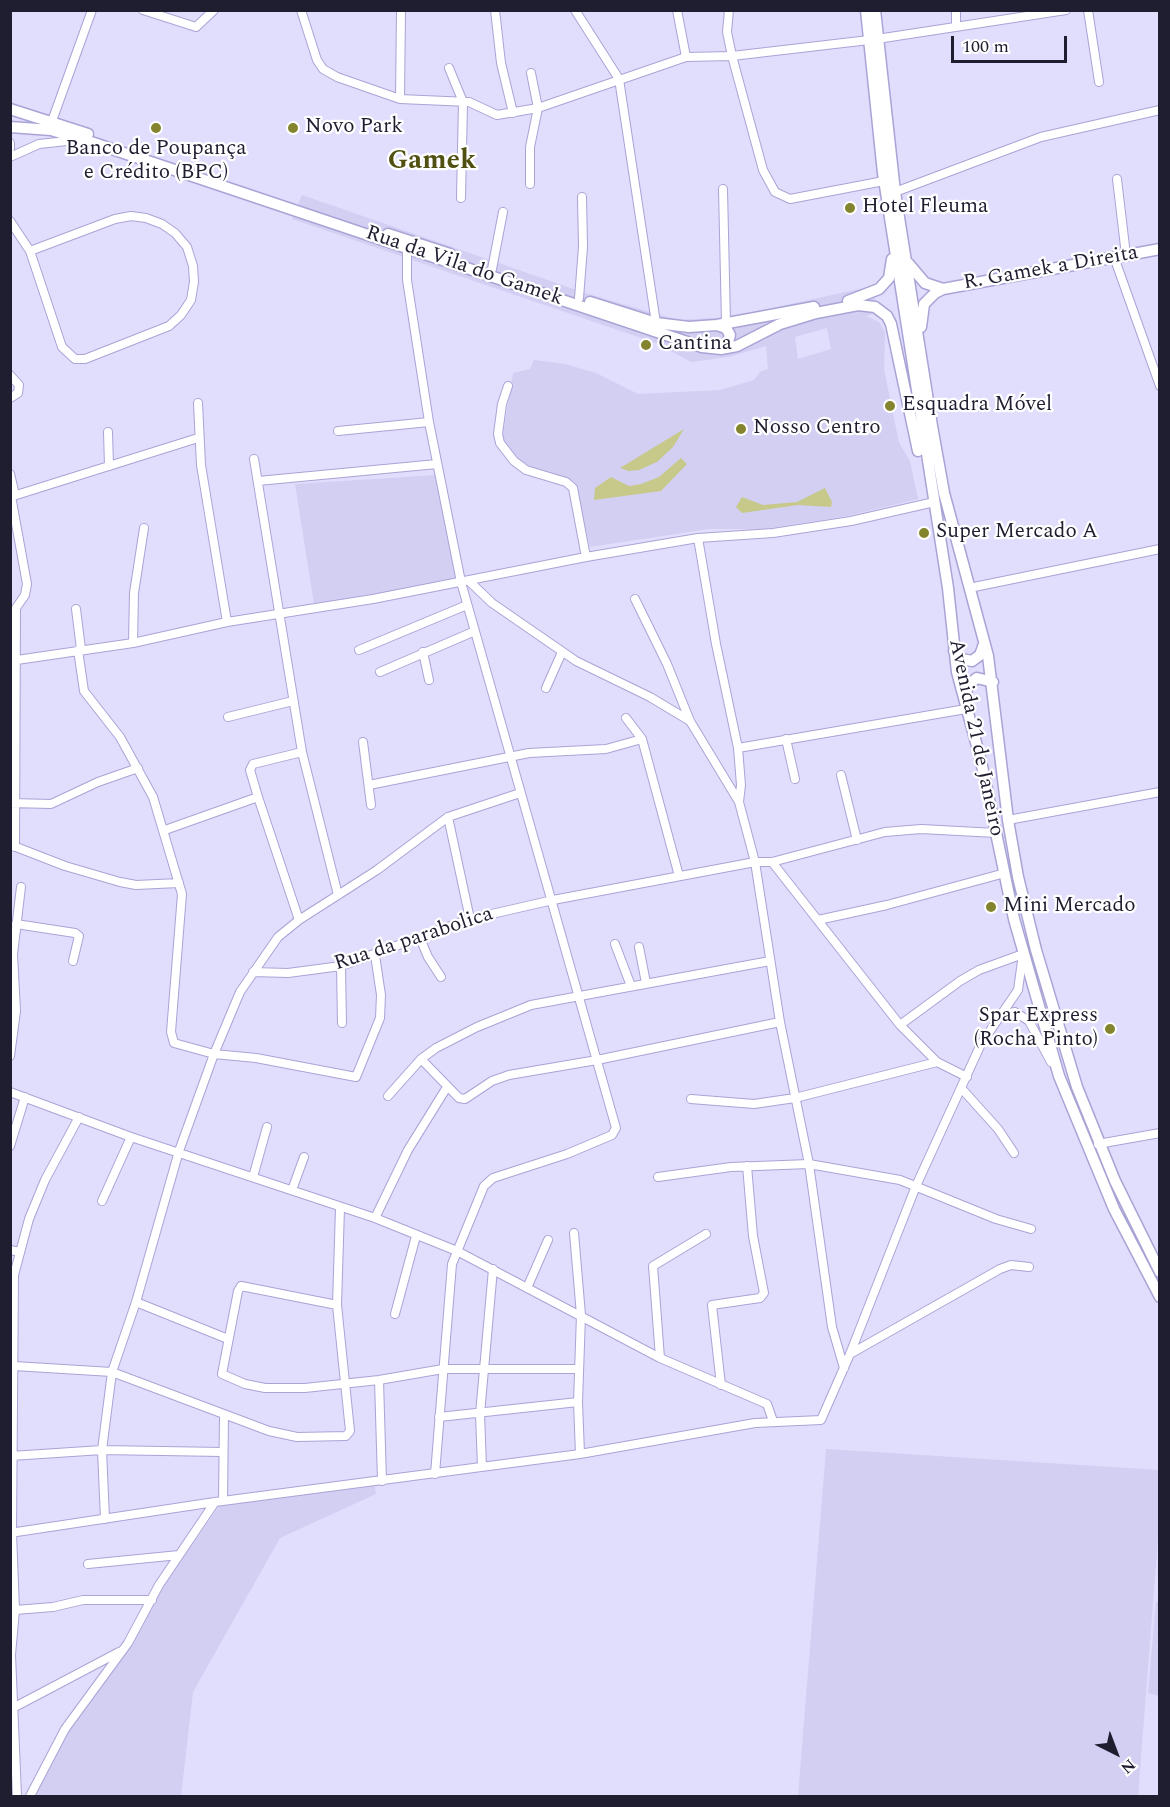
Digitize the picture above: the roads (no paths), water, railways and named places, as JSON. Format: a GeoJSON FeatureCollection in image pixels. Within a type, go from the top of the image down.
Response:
{"type":"FeatureCollection","features":[{"type":"Feature","properties":{"kind":"main road","name":"Avenida 21 de Janeiro"},"geometry":{"type":"LineString","coordinates":[[866,10],[873,40],[921,363],[944,493],[993,682],[1008,820],[1036,950],[1077,1087],[1098,1144],[1158,1265]]}},
{"type":"Feature","properties":{"kind":"main road","name":"Avenida 21 de Janeiro"},"geometry":{"type":"LineString","coordinates":[[875,10],[873,40],[884,181],[948,588],[952,648],[981,761],[1023,954],[1059,1076],[1109,1198],[1160,1297]]}},
{"type":"Feature","properties":{"kind":"main road","name":"Rua da Vila do Gamek"},"geometry":{"type":"LineString","coordinates":[[10,109],[52,121],[656,323],[689,327],[722,324],[840,302],[874,293],[888,278],[892,264],[890,220]]}},
{"type":"Feature","properties":{"kind":"main road","name":"Rua da Vila do Gamek"},"geometry":{"type":"LineString","coordinates":[[10,128],[51,130],[88,141],[686,343],[721,349],[737,346],[792,319],[858,305],[881,310],[891,324],[896,342],[930,503]]}},
{"type":"Feature","properties":{"kind":"main road","name":"R. Gamek a Direita"},"geometry":{"type":"LineString","coordinates":[[943,289],[1160,249]]}},
{"type":"Feature","properties":{"kind":"main road"},"geometry":{"type":"LineString","coordinates":[[905,259],[916,275],[926,283],[943,289]]}},
{"type":"Feature","properties":{"kind":"main road"},"geometry":{"type":"LineString","coordinates":[[921,363],[924,304],[934,292],[943,289]]}},
{"type":"Feature","properties":{"kind":"main road"},"geometry":{"type":"LineString","coordinates":[[721,349],[727,345],[730,335],[722,324]]}},
{"type":"Feature","properties":{"kind":"main road"},"geometry":{"type":"LineString","coordinates":[[930,503],[939,535]]}},
{"type":"Feature","properties":{"kind":"main road"},"geometry":{"type":"LineString","coordinates":[[952,648],[962,659],[972,661],[983,651],[984,641]]}},
{"type":"Feature","properties":{"kind":"main road"},"geometry":{"type":"LineString","coordinates":[[965,705],[966,688],[973,681],[983,678],[993,682]]}},
{"type":"Feature","properties":{"kind":"street"},"geometry":{"type":"LineString","coordinates":[[52,121],[92,10]]}},
{"type":"Feature","properties":{"kind":"street"},"geometry":{"type":"LineString","coordinates":[[143,10],[196,27],[214,10]]}},
{"type":"Feature","properties":{"kind":"street"},"geometry":{"type":"LineString","coordinates":[[301,10],[317,60],[323,69],[337,77],[400,99],[463,102],[497,115],[538,108],[686,57],[732,56],[873,40],[1066,10]]}},
{"type":"Feature","properties":{"kind":"street"},"geometry":{"type":"LineString","coordinates":[[400,99],[401,10]]}},
{"type":"Feature","properties":{"kind":"street"},"geometry":{"type":"LineString","coordinates":[[495,10],[501,63],[513,113]]}},
{"type":"Feature","properties":{"kind":"street"},"geometry":{"type":"LineString","coordinates":[[575,10],[619,79],[656,323]]}},
{"type":"Feature","properties":{"kind":"street"},"geometry":{"type":"LineString","coordinates":[[678,10],[686,57]]}},
{"type":"Feature","properties":{"kind":"street"},"geometry":{"type":"LineString","coordinates":[[729,10],[727,32],[732,56],[763,170],[775,192],[790,199],[884,181]]}},
{"type":"Feature","properties":{"kind":"street"},"geometry":{"type":"LineString","coordinates":[[956,10],[956,27]]}},
{"type":"Feature","properties":{"kind":"street"},"geometry":{"type":"LineString","coordinates":[[1088,10],[1099,82]]}},
{"type":"Feature","properties":{"kind":"street"},"geometry":{"type":"LineString","coordinates":[[449,68],[463,102],[461,198]]}},
{"type":"Feature","properties":{"kind":"street"},"geometry":{"type":"LineString","coordinates":[[530,184],[530,147],[538,108],[531,73]]}},
{"type":"Feature","properties":{"kind":"street"},"geometry":{"type":"LineString","coordinates":[[895,192],[1041,137],[1160,110]]}},
{"type":"Feature","properties":{"kind":"street"},"geometry":{"type":"LineString","coordinates":[[10,157],[56,140],[88,141]]}},
{"type":"Feature","properties":{"kind":"street"},"geometry":{"type":"LineString","coordinates":[[10,143],[10,148]]}},
{"type":"Feature","properties":{"kind":"street"},"geometry":{"type":"LineString","coordinates":[[1117,179],[1120,256],[1160,386]]}},
{"type":"Feature","properties":{"kind":"street"},"geometry":{"type":"LineString","coordinates":[[722,324],[723,189]]}},
{"type":"Feature","properties":{"kind":"street"},"geometry":{"type":"LineString","coordinates":[[579,298],[583,247],[582,197]]}},
{"type":"Feature","properties":{"kind":"street"},"geometry":{"type":"LineString","coordinates":[[492,269],[503,212]]}},
{"type":"Feature","properties":{"kind":"street"},"geometry":{"type":"LineString","coordinates":[[10,221],[30,251],[62,347],[75,359],[84,359],[169,326],[181,315],[190,300],[194,282],[193,266],[187,247],[176,233],[146,218],[132,216],[115,219],[30,251]]}},
{"type":"Feature","properties":{"kind":"street"},"geometry":{"type":"LineString","coordinates":[[407,248],[407,280],[429,422],[465,582],[468,605],[616,1128],[615,1133],[567,1154],[493,1178],[484,1186],[457,1251],[450,1285],[435,1474]]}},
{"type":"Feature","properties":{"kind":"street"},"geometry":{"type":"LineString","coordinates":[[10,375],[19,385],[18,393],[10,398]]}},
{"type":"Feature","properties":{"kind":"street"},"geometry":{"type":"LineString","coordinates":[[508,386],[502,404],[498,434],[501,443],[514,461],[526,471],[566,482],[573,488],[586,557]]}},
{"type":"Feature","properties":{"kind":"street"},"geometry":{"type":"LineString","coordinates":[[198,403],[198,438],[227,622]]}},
{"type":"Feature","properties":{"kind":"street"},"geometry":{"type":"LineString","coordinates":[[338,431],[429,422]]}},
{"type":"Feature","properties":{"kind":"street"},"geometry":{"type":"LineString","coordinates":[[108,432],[109,466]]}},
{"type":"Feature","properties":{"kind":"street"},"geometry":{"type":"LineString","coordinates":[[12,496],[198,438]]}},
{"type":"Feature","properties":{"kind":"street"},"geometry":{"type":"LineString","coordinates":[[254,459],[302,752],[338,895]]}},
{"type":"Feature","properties":{"kind":"street"},"geometry":{"type":"LineString","coordinates":[[258,481],[437,464]]}},
{"type":"Feature","properties":{"kind":"street"},"geometry":{"type":"LineString","coordinates":[[10,474],[27,578],[25,595],[13,608],[13,846],[65,866],[120,882],[136,885],[179,883]]}},
{"type":"Feature","properties":{"kind":"street"},"geometry":{"type":"LineString","coordinates":[[13,660],[133,643],[227,622],[465,582],[586,557],[698,538],[795,530],[851,521],[930,503]]}},
{"type":"Feature","properties":{"kind":"street"},"geometry":{"type":"LineString","coordinates":[[133,643],[134,593],[144,528]]}},
{"type":"Feature","properties":{"kind":"street"},"geometry":{"type":"LineString","coordinates":[[698,538],[716,644],[738,748],[741,785],[739,802]]}},
{"type":"Feature","properties":{"kind":"street"},"geometry":{"type":"LineString","coordinates":[[969,588],[1160,549]]}},
{"type":"Feature","properties":{"kind":"street"},"geometry":{"type":"LineString","coordinates":[[465,582],[562,652],[650,697],[690,722]]}},
{"type":"Feature","properties":{"kind":"street"},"geometry":{"type":"LineString","coordinates":[[635,599],[667,664],[690,722],[739,802],[755,862],[780,1022],[809,1164],[832,1327],[844,1368]]}},
{"type":"Feature","properties":{"kind":"street"},"geometry":{"type":"LineString","coordinates":[[359,650],[468,605]]}},
{"type":"Feature","properties":{"kind":"street"},"geometry":{"type":"LineString","coordinates":[[76,609],[84,691],[120,737],[153,797],[165,830],[179,883],[182,905],[172,1039],[193,1050],[256,1058],[356,1077],[380,1018],[381,995],[375,955]]}},
{"type":"Feature","properties":{"kind":"street"},"geometry":{"type":"LineString","coordinates":[[380,672],[475,631]]}},
{"type":"Feature","properties":{"kind":"street"},"geometry":{"type":"LineString","coordinates":[[423,652],[429,680]]}},
{"type":"Feature","properties":{"kind":"street"},"geometry":{"type":"LineString","coordinates":[[546,688],[562,652]]}},
{"type":"Feature","properties":{"kind":"street"},"geometry":{"type":"LineString","coordinates":[[228,717],[293,701]]}},
{"type":"Feature","properties":{"kind":"street"},"geometry":{"type":"LineString","coordinates":[[738,748],[965,705]]}},
{"type":"Feature","properties":{"kind":"street"},"geometry":{"type":"LineString","coordinates":[[626,718],[642,739],[679,876]]}},
{"type":"Feature","properties":{"kind":"street"},"geometry":{"type":"LineString","coordinates":[[369,785],[547,751],[606,749],[642,739]]}},
{"type":"Feature","properties":{"kind":"street"},"geometry":{"type":"LineString","coordinates":[[786,739],[795,779]]}},
{"type":"Feature","properties":{"kind":"street"},"geometry":{"type":"LineString","coordinates":[[363,742],[370,806]]}},
{"type":"Feature","properties":{"kind":"street"},"geometry":{"type":"LineString","coordinates":[[299,920],[250,770],[253,764],[302,752]]}},
{"type":"Feature","properties":{"kind":"street"},"geometry":{"type":"LineString","coordinates":[[14,803],[51,804],[98,782],[138,768]]}},
{"type":"Feature","properties":{"kind":"street"},"geometry":{"type":"LineString","coordinates":[[841,775],[857,840]]}},
{"type":"Feature","properties":{"kind":"street"},"geometry":{"type":"LineString","coordinates":[[1008,820],[1160,792]]}},
{"type":"Feature","properties":{"kind":"street"},"geometry":{"type":"LineString","coordinates":[[105,1519],[102,1450],[112,1372],[136,1302],[179,1151],[214,1054],[240,992],[278,937],[299,920],[448,817],[520,793]]}},
{"type":"Feature","properties":{"kind":"street"},"geometry":{"type":"LineString","coordinates":[[165,830],[258,797]]}},
{"type":"Feature","properties":{"kind":"street"},"geometry":{"type":"LineString","coordinates":[[448,817],[470,919]]}},
{"type":"Feature","properties":{"kind":"street","name":"Rua da parabolica"},"geometry":{"type":"LineString","coordinates":[[253,972],[288,973],[341,966],[470,919],[553,900],[679,876],[755,862],[772,862],[907,829],[996,833]]}},
{"type":"Feature","properties":{"kind":"street"},"geometry":{"type":"LineString","coordinates":[[772,862],[900,1025],[937,1062],[967,1077]]}},
{"type":"Feature","properties":{"kind":"street"},"geometry":{"type":"LineString","coordinates":[[818,920],[887,905],[1005,873]]}},
{"type":"Feature","properties":{"kind":"street"},"geometry":{"type":"LineString","coordinates":[[10,1056],[16,1011],[13,954],[21,887]]}},
{"type":"Feature","properties":{"kind":"street"},"geometry":{"type":"LineString","coordinates":[[16,924],[75,933],[79,936],[73,961]]}},
{"type":"Feature","properties":{"kind":"street"},"geometry":{"type":"LineString","coordinates":[[420,938],[428,957],[441,977]]}},
{"type":"Feature","properties":{"kind":"street"},"geometry":{"type":"LineString","coordinates":[[615,944],[631,986]]}},
{"type":"Feature","properties":{"kind":"street"},"geometry":{"type":"LineString","coordinates":[[639,947],[646,983]]}},
{"type":"Feature","properties":{"kind":"street"},"geometry":{"type":"LineString","coordinates":[[11,1533],[219,1501],[580,1454],[773,1421],[821,1420],[850,1354],[916,1186],[981,1044],[1018,990],[1023,954],[979,970],[960,981],[900,1025]]}},
{"type":"Feature","properties":{"kind":"street"},"geometry":{"type":"LineString","coordinates":[[388,1096],[421,1059],[453,1038],[531,1005],[770,961]]}},
{"type":"Feature","properties":{"kind":"street"},"geometry":{"type":"LineString","coordinates":[[341,966],[342,1023]]}},
{"type":"Feature","properties":{"kind":"street"},"geometry":{"type":"LineString","coordinates":[[1001,1015],[1016,1012],[1029,1021],[1059,1076]]}},
{"type":"Feature","properties":{"kind":"street"},"geometry":{"type":"LineString","coordinates":[[421,1059],[459,1098],[465,1099],[492,1081],[509,1075],[597,1060],[780,1022]]}},
{"type":"Feature","properties":{"kind":"street"},"geometry":{"type":"LineString","coordinates":[[691,1099],[754,1104],[795,1098],[937,1062]]}},
{"type":"Feature","properties":{"kind":"street"},"geometry":{"type":"LineString","coordinates":[[375,1218],[408,1150],[447,1087]]}},
{"type":"Feature","properties":{"kind":"street"},"geometry":{"type":"LineString","coordinates":[[962,1089],[998,1129],[1014,1153]]}},
{"type":"Feature","properties":{"kind":"street"},"geometry":{"type":"LineString","coordinates":[[10,1092],[131,1137],[179,1151],[340,1208],[375,1218],[457,1251],[660,1358],[767,1404],[773,1421]]}},
{"type":"Feature","properties":{"kind":"street"},"geometry":{"type":"LineString","coordinates":[[10,1146],[25,1097]]}},
{"type":"Feature","properties":{"kind":"street"},"geometry":{"type":"LineString","coordinates":[[17,1797],[12,1726],[11,1655],[15,1610],[11,1533],[14,1366],[12,1278],[29,1219],[45,1180],[79,1117]]}},
{"type":"Feature","properties":{"kind":"street"},"geometry":{"type":"LineString","coordinates":[[253,1177],[267,1127]]}},
{"type":"Feature","properties":{"kind":"street"},"geometry":{"type":"LineString","coordinates":[[1098,1144],[1160,1133]]}},
{"type":"Feature","properties":{"kind":"street"},"geometry":{"type":"LineString","coordinates":[[102,1201],[131,1137]]}},
{"type":"Feature","properties":{"kind":"street"},"geometry":{"type":"LineString","coordinates":[[292,1190],[304,1157]]}},
{"type":"Feature","properties":{"kind":"street"},"geometry":{"type":"LineString","coordinates":[[658,1176],[747,1166],[809,1164],[866,1173],[916,1186],[996,1219],[1030,1229]]}},
{"type":"Feature","properties":{"kind":"street"},"geometry":{"type":"LineString","coordinates":[[721,1385],[711,1305],[760,1298],[764,1293],[753,1236],[747,1166]]}},
{"type":"Feature","properties":{"kind":"street"},"geometry":{"type":"LineString","coordinates":[[14,1366],[112,1372],[163,1389],[224,1416],[297,1437],[345,1436],[350,1431],[338,1305],[340,1208]]}},
{"type":"Feature","properties":{"kind":"street"},"geometry":{"type":"LineString","coordinates":[[574,1233],[581,1315],[578,1402],[580,1454]]}},
{"type":"Feature","properties":{"kind":"street"},"geometry":{"type":"LineString","coordinates":[[660,1358],[653,1266],[706,1234]]}},
{"type":"Feature","properties":{"kind":"street"},"geometry":{"type":"LineString","coordinates":[[395,1314],[416,1236]]}},
{"type":"Feature","properties":{"kind":"street"},"geometry":{"type":"LineString","coordinates":[[527,1288],[548,1240]]}},
{"type":"Feature","properties":{"kind":"street"},"geometry":{"type":"LineString","coordinates":[[10,1250],[20,1252]]}},
{"type":"Feature","properties":{"kind":"street"},"geometry":{"type":"LineString","coordinates":[[850,1354],[1000,1269],[1011,1265],[1029,1267]]}},
{"type":"Feature","properties":{"kind":"street"},"geometry":{"type":"LineString","coordinates":[[482,1467],[480,1414],[493,1269]]}},
{"type":"Feature","properties":{"kind":"street"},"geometry":{"type":"LineString","coordinates":[[338,1305],[242,1286],[238,1291],[222,1374],[245,1384],[285,1388],[344,1385],[443,1369],[579,1369]]}},
{"type":"Feature","properties":{"kind":"street"},"geometry":{"type":"LineString","coordinates":[[136,1302],[228,1339]]}},
{"type":"Feature","properties":{"kind":"street"},"geometry":{"type":"LineString","coordinates":[[379,1380],[382,1481]]}},
{"type":"Feature","properties":{"kind":"street"},"geometry":{"type":"LineString","coordinates":[[439,1417],[578,1402]]}},
{"type":"Feature","properties":{"kind":"street"},"geometry":{"type":"LineString","coordinates":[[30,1797],[65,1729],[121,1651],[179,1555],[219,1501],[224,1416]]}},
{"type":"Feature","properties":{"kind":"street"},"geometry":{"type":"LineString","coordinates":[[12,1456],[102,1450],[222,1452]]}},
{"type":"Feature","properties":{"kind":"street"},"geometry":{"type":"LineString","coordinates":[[88,1564],[179,1555]]}},
{"type":"Feature","properties":{"kind":"street"},"geometry":{"type":"LineString","coordinates":[[15,1610],[53,1607],[83,1600],[152,1600]]}},
{"type":"Feature","properties":{"kind":"street"},"geometry":{"type":"LineString","coordinates":[[12,1708],[121,1651]]}},
{"type":"Feature","properties":{"kind":"place","name":"Banco de Poupança e Crédito (BPC)"},"geometry":{"type":"Point","coordinates":[156,128]}},
{"type":"Feature","properties":{"kind":"place","name":"Novo Park"},"geometry":{"type":"Point","coordinates":[293,128]}},
{"type":"Feature","properties":{"kind":"place","name":"Hotel Fleuma"},"geometry":{"type":"Point","coordinates":[850,208]}},
{"type":"Feature","properties":{"kind":"place","name":"Cantina"},"geometry":{"type":"Point","coordinates":[646,345]}},
{"type":"Feature","properties":{"kind":"place","name":"Esquadra Móvel"},"geometry":{"type":"Point","coordinates":[890,406]}},
{"type":"Feature","properties":{"kind":"place","name":"Nosso Centro"},"geometry":{"type":"Point","coordinates":[741,429]}},
{"type":"Feature","properties":{"kind":"place","name":"Super Mercado A"},"geometry":{"type":"Point","coordinates":[924,533]}},
{"type":"Feature","properties":{"kind":"place","name":"Mini Mercado"},"geometry":{"type":"Point","coordinates":[991,907]}},
{"type":"Feature","properties":{"kind":"place","name":"Spar Express (Rocha Pinto)"},"geometry":{"type":"Point","coordinates":[1110,1029]}},
{"type":"Feature","properties":{"kind":"district","name":"Gamek"},"geometry":{"type":"Point","coordinates":[432,163]}}]}
